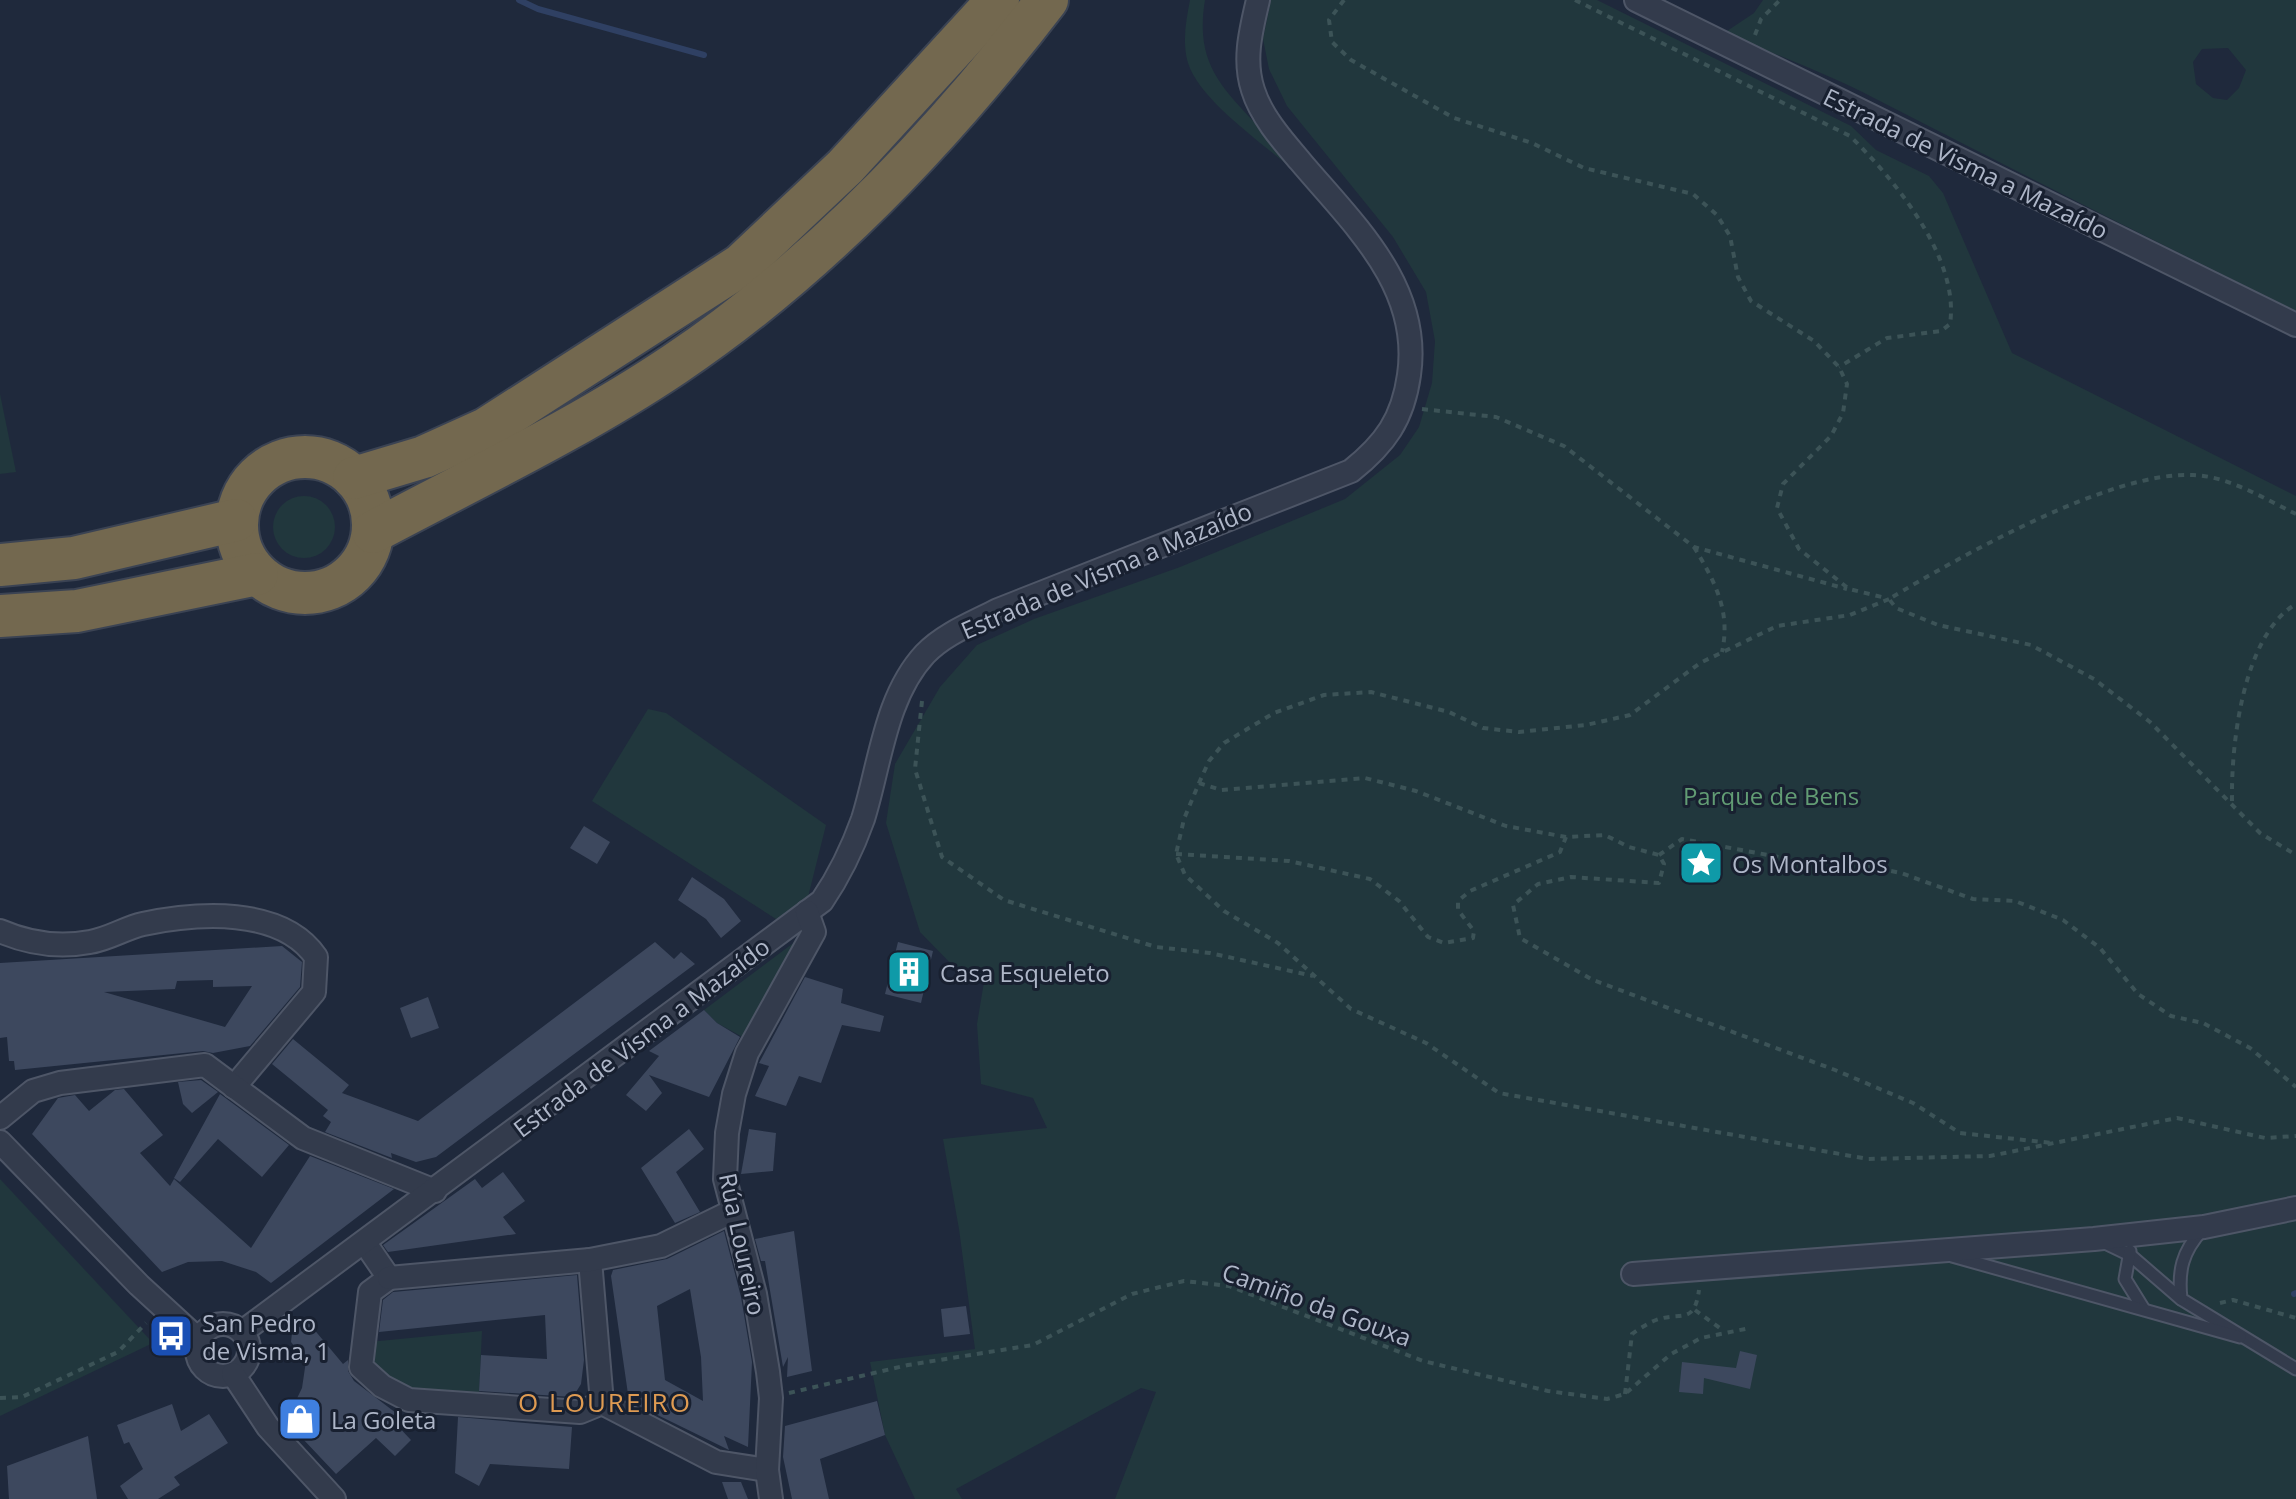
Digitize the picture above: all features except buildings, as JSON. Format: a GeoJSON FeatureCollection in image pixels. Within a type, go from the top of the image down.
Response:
{"type":"FeatureCollection","features":[{"type":"Feature","properties":{"kind":"highway"},"geometry":{"type":"LineString","coordinates":[[354,478],[424,457],[486,429],[741,265],[845,167],[998,0]]}},
{"type":"Feature","properties":{"kind":"highway"},"geometry":{"type":"LineString","coordinates":[[373,532],[523,453],[675,364],[796,272],[874,202],[1047,0]]}},
{"type":"Feature","properties":{"kind":"highway"},"geometry":{"type":"LineString","coordinates":[[299,457],[319,458],[338,465],[354,478],[369,503],[373,532],[360,566],[332,588],[312,593],[292,592],[273,586],[257,574],[241,549],[236,520],[249,485],[279,462],[299,457]]}},
{"type":"Feature","properties":{"kind":"highway"},"geometry":{"type":"LineString","coordinates":[[0,565],[74,558],[236,520]]}},
{"type":"Feature","properties":{"kind":"highway"},"geometry":{"type":"LineString","coordinates":[[0,616],[77,611],[257,574]]}},
{"type":"Feature","properties":{"kind":"street","name":"Estrada de Visma a Mazaído"},"geometry":{"type":"LineString","coordinates":[[242,1332],[822,901],[856,836],[889,722],[905,683],[926,653],[954,632],[998,610],[1351,471],[1379,449],[1406,393],[1411,359],[1410,323],[1400,291],[1382,261],[1268,119],[1253,91],[1248,38],[1258,0]]}},
{"type":"Feature","properties":{"kind":"street","name":"Estrada de Visma a Mazaído"},"geometry":{"type":"LineString","coordinates":[[1636,0],[2296,325]]}},
{"type":"Feature","properties":{"kind":"street","name":"Rúa Loureiro"},"geometry":{"type":"LineString","coordinates":[[771,1499],[767,1470],[771,1398],[755,1294],[731,1212],[725,1179],[734,1094],[764,1018],[814,932],[807,912]]}},
{"type":"Feature","properties":{"kind":"street"},"geometry":{"type":"LineString","coordinates":[[0,931],[23,941],[57,945],[92,942],[139,925],[182,918],[220,918],[257,920],[297,936],[316,957],[314,992],[234,1087]]}},
{"type":"Feature","properties":{"kind":"street"},"geometry":{"type":"LineString","coordinates":[[0,1118],[33,1091],[60,1083],[205,1065],[303,1138],[435,1191]]}},
{"type":"Feature","properties":{"kind":"street"},"geometry":{"type":"LineString","coordinates":[[0,1142],[147,1293],[199,1340]]}},
{"type":"Feature","properties":{"kind":"street"},"geometry":{"type":"LineString","coordinates":[[1633,1274],[2094,1239],[2131,1245],[2296,1208]]}},
{"type":"Feature","properties":{"kind":"street"},"geometry":{"type":"LineString","coordinates":[[731,1212],[661,1246],[590,1260],[389,1278],[370,1292],[361,1367],[382,1386],[409,1400],[580,1412],[602,1403],[716,1462],[767,1470]]}},
{"type":"Feature","properties":{"kind":"street"},"geometry":{"type":"LineString","coordinates":[[365,1243],[389,1278]]}},
{"type":"Feature","properties":{"kind":"street"},"geometry":{"type":"LineString","coordinates":[[590,1260],[602,1403]]}},
{"type":"Feature","properties":{"kind":"street"},"geometry":{"type":"LineString","coordinates":[[219,1324],[231,1325],[242,1332],[249,1344],[248,1358],[233,1374],[220,1376],[203,1366],[198,1353],[199,1340],[207,1330],[219,1324]]}},
{"type":"Feature","properties":{"kind":"street"},"geometry":{"type":"LineString","coordinates":[[233,1374],[268,1427],[334,1499]]}},
{"type":"Feature","properties":{"kind":"lane"},"geometry":{"type":"LineString","coordinates":[[2181,1299],[2178,1273],[2189,1245],[2204,1227]]}},
{"type":"Feature","properties":{"kind":"lane"},"geometry":{"type":"LineString","coordinates":[[2131,1245],[2181,1299],[2205,1317],[2296,1369]]}},
{"type":"Feature","properties":{"kind":"lane"},"geometry":{"type":"LineString","coordinates":[[2131,1245],[2125,1279],[2143,1308]]}},
{"type":"Feature","properties":{"kind":"lane"},"geometry":{"type":"LineString","coordinates":[[1936,1252],[2240,1337]]}},
{"type":"Feature","properties":{"kind":"path"},"geometry":{"type":"LineString","coordinates":[[1344,0],[1337,4],[1329,20],[1332,42],[1351,60],[1384,76],[1409,95],[1454,118],[1532,143],[1584,168],[1693,194],[1717,215],[1730,236],[1738,277],[1751,301],[1814,341],[1839,367],[1847,384],[1843,413],[1831,436],[1783,484],[1777,508],[1799,549],[1849,589]]}},
{"type":"Feature","properties":{"kind":"path"},"geometry":{"type":"LineString","coordinates":[[1575,0],[1850,136],[1885,170],[1923,226],[1943,271],[1952,310],[1950,324],[1941,331],[1887,338],[1839,367]]}},
{"type":"Feature","properties":{"kind":"path"},"geometry":{"type":"LineString","coordinates":[[1746,55],[1761,19],[1780,0]]}},
{"type":"Feature","properties":{"kind":"path"},"geometry":{"type":"LineString","coordinates":[[1399,411],[1425,409],[1496,417],[1564,446],[1614,482],[1654,519],[1694,547],[1889,599],[1896,608],[1938,625],[2031,645],[2094,679],[2150,722],[2260,833],[2296,855]]}},
{"type":"Feature","properties":{"kind":"path"},"geometry":{"type":"LineString","coordinates":[[2296,514],[2244,489],[2195,475],[2141,479],[1963,555],[1889,599],[1850,615],[1777,626],[1700,663],[1630,715],[1586,725],[1519,732],[1483,728],[1449,712],[1371,692],[1324,695],[1274,713],[1224,743],[1209,761],[1199,783],[1184,819],[1176,854],[1185,875],[1224,911],[1278,943],[1351,1009],[1426,1043],[1499,1093],[1868,1159],[1990,1156],[2177,1118],[2265,1138],[2296,1136]]}},
{"type":"Feature","properties":{"kind":"path"},"geometry":{"type":"LineString","coordinates":[[1694,547],[1724,606],[1727,631],[1722,652]]}},
{"type":"Feature","properties":{"kind":"path"},"geometry":{"type":"LineString","coordinates":[[2232,803],[2231,761],[2252,659],[2267,630],[2296,604]]}},
{"type":"Feature","properties":{"kind":"path"},"geometry":{"type":"LineString","coordinates":[[905,683],[922,695],[915,769],[942,857],[1004,900],[1156,947],[1210,953],[1316,977]]}},
{"type":"Feature","properties":{"kind":"path"},"geometry":{"type":"LineString","coordinates":[[1199,783],[1221,790],[1365,778],[1416,791],[1506,826],[1566,837],[1605,835],[1629,847],[1659,855],[1664,864],[1659,883],[1571,877],[1538,884],[1513,905],[1520,938],[1593,980],[1835,1070],[1913,1103],[1960,1133],[2058,1143]]}},
{"type":"Feature","properties":{"kind":"path"},"geometry":{"type":"LineString","coordinates":[[1176,854],[1289,861],[1370,879],[1399,901],[1428,937],[1444,943],[1473,938],[1474,931],[1458,910],[1458,901],[1470,891],[1560,852],[1566,837]]}},
{"type":"Feature","properties":{"kind":"path"},"geometry":{"type":"LineString","coordinates":[[1659,855],[1682,839],[1795,860],[1851,863],[1901,873],[1973,899],[2015,901],[2063,920],[2100,948],[2138,994],[2171,1016],[2203,1023],[2250,1048],[2296,1087]]}},
{"type":"Feature","properties":{"kind":"path","name":"Camiño da Gouxa"},"geometry":{"type":"LineString","coordinates":[[771,1398],[893,1368],[1033,1345],[1132,1294],[1184,1281],[1229,1286],[1423,1361],[1548,1391],[1607,1399],[1625,1394]]}},
{"type":"Feature","properties":{"kind":"path"},"geometry":{"type":"LineString","coordinates":[[2205,1317],[2211,1305],[2233,1300],[2296,1318]]}},
{"type":"Feature","properties":{"kind":"path"},"geometry":{"type":"LineString","coordinates":[[1625,1394],[1632,1334],[1655,1320],[1689,1315],[1695,1310],[1724,1331]]}},
{"type":"Feature","properties":{"kind":"path"},"geometry":{"type":"LineString","coordinates":[[0,1398],[22,1397],[118,1352],[146,1323]]}},
{"type":"Feature","properties":{"kind":"path"},"geometry":{"type":"LineString","coordinates":[[1625,1394],[1671,1354],[1724,1331],[1750,1328]]}},
{"type":"Feature","properties":{"kind":"green space"},"geometry":{"type":"Polygon","coordinates":[[[1190,0],[1205,0],[1203,21],[1207,56],[1221,84],[1293,170],[1234,121],[1205,92],[1195,77],[1185,48],[1190,0]]]}},
{"type":"Feature","properties":{"kind":"green space","name":"Parque de Bens"},"geometry":{"type":"Polygon","coordinates":[[[1271,0],[1597,0],[1851,126],[1876,150],[1929,176],[1943,193],[2012,353],[2296,496],[2296,1499],[1115,1499],[1156,1392],[1141,1388],[956,1489],[962,1499],[915,1499],[885,1435],[870,1362],[975,1349],[943,1139],[1047,1128],[1033,1098],[981,1084],[977,1024],[984,982],[959,972],[920,932],[886,823],[895,764],[940,687],[977,645],[1034,619],[1180,567],[1345,499],[1400,455],[1419,427],[1432,383],[1435,341],[1426,292],[1393,237],[1287,106],[1269,69],[1263,39],[1271,0]]]}},
{"type":"Feature","properties":{"kind":"green space"},"geometry":{"type":"Polygon","coordinates":[[[1763,0],[2296,0],[2296,311],[1856,89],[1724,33],[1754,13],[1763,0]],[[2228,48],[2202,49],[2193,62],[2196,84],[2213,98],[2227,100],[2239,88],[2246,70],[2228,48]]]}},
{"type":"Feature","properties":{"kind":"green space"},"geometry":{"type":"Polygon","coordinates":[[[0,394],[16,472],[0,474],[0,394]]]}},
{"type":"Feature","properties":{"kind":"green space"},"geometry":{"type":"Polygon","coordinates":[[[304,496],[316,498],[326,505],[333,515],[333,539],[326,549],[316,556],[304,558],[292,556],[282,549],[275,539],[273,527],[275,515],[282,505],[292,498],[304,496]]]}},
{"type":"Feature","properties":{"kind":"green space"},"geometry":{"type":"Polygon","coordinates":[[[648,709],[666,713],[826,825],[808,897],[779,921],[592,801],[648,709]]]}},
{"type":"Feature","properties":{"kind":"green space"},"geometry":{"type":"Polygon","coordinates":[[[804,935],[748,1040],[717,1023],[704,1010],[804,935]]]}},
{"type":"Feature","properties":{"kind":"green space"},"geometry":{"type":"Polygon","coordinates":[[[0,1179],[153,1343],[0,1416],[0,1179]]]}},
{"type":"Feature","properties":{"kind":"green space"},"geometry":{"type":"Polygon","coordinates":[[[482,1331],[479,1393],[404,1391],[372,1366],[369,1342],[482,1331]]]}},
{"type":"Feature","properties":{"kind":"waterway"},"geometry":{"type":"LineString","coordinates":[[519,0],[538,9],[704,55]]}},
{"type":"Feature","properties":{"kind":"place","name":"Os Montalbos"},"geometry":{"type":"Point","coordinates":[1701,863]}},
{"type":"Feature","properties":{"kind":"place","name":"Casa Esqueleto"},"geometry":{"type":"Point","coordinates":[909,972]}},
{"type":"Feature","properties":{"kind":"place","name":"San Pedro de Visma, 1"},"geometry":{"type":"Point","coordinates":[171,1336]}},
{"type":"Feature","properties":{"kind":"place","name":"La Goleta"},"geometry":{"type":"Point","coordinates":[300,1419]}},
{"type":"Feature","properties":{"kind":"district","name":"O LOUREIRO"},"geometry":{"type":"Point","coordinates":[605,1402]}}]}
